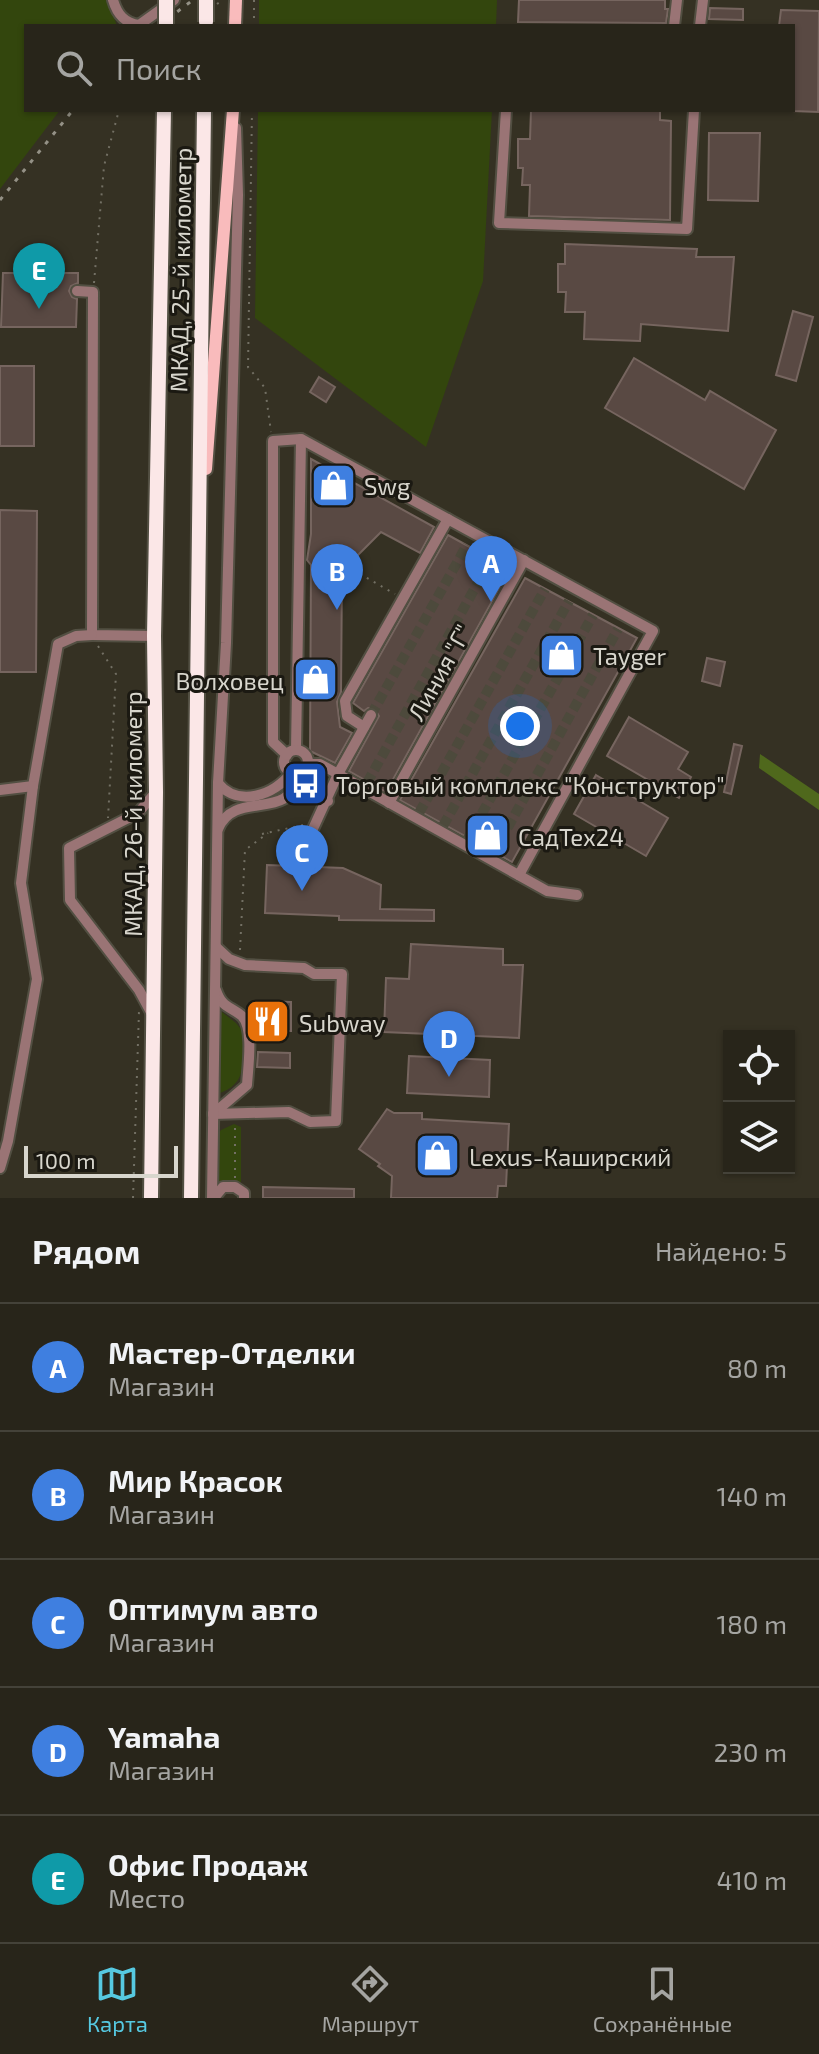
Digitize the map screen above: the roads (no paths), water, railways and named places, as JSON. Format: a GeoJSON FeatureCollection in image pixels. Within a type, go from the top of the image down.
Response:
{"type":"FeatureCollection","features":[{"type":"Feature","properties":{"kind":"highway"},"geometry":{"type":"LineString","coordinates":[[166,0],[166,24]]}},
{"type":"Feature","properties":{"kind":"highway"},"geometry":{"type":"LineString","coordinates":[[206,0],[206,24]]}},
{"type":"Feature","properties":{"kind":"highway","name":"МКАД, 25-й километр"},"geometry":{"type":"LineString","coordinates":[[160,429],[164,112]]}},
{"type":"Feature","properties":{"kind":"highway","name":"МКАД, 25-й километр"},"geometry":{"type":"LineString","coordinates":[[199,552],[204,112]]}},
{"type":"Feature","properties":{"kind":"highway","name":"МКАД, 26-й километр"},"geometry":{"type":"LineString","coordinates":[[151,1198],[156,792],[154,636],[160,429]]}},
{"type":"Feature","properties":{"kind":"highway"},"geometry":{"type":"LineString","coordinates":[[191,1198],[199,552]]}},
{"type":"Feature","properties":{"kind":"main road"},"geometry":{"type":"LineString","coordinates":[[235,24],[236,0]]}},
{"type":"Feature","properties":{"kind":"main road"},"geometry":{"type":"LineString","coordinates":[[199,552],[234,112]]}},
{"type":"Feature","properties":{"kind":"street"},"geometry":{"type":"LineString","coordinates":[[113,0],[124,20],[136,24]]}},
{"type":"Feature","properties":{"kind":"street"},"geometry":{"type":"LineString","coordinates":[[140,24],[174,0]]}},
{"type":"Feature","properties":{"kind":"street"},"geometry":{"type":"LineString","coordinates":[[674,24],[677,0]]}},
{"type":"Feature","properties":{"kind":"street"},"geometry":{"type":"LineString","coordinates":[[700,24],[703,0]]}},
{"type":"Feature","properties":{"kind":"street"},"geometry":{"type":"LineString","coordinates":[[213,1198],[218,783],[226,643],[238,195],[234,112]]}},
{"type":"Feature","properties":{"kind":"street"},"geometry":{"type":"LineString","coordinates":[[506,112],[499,223],[687,229],[694,112]]}},
{"type":"Feature","properties":{"kind":"street"},"geometry":{"type":"LineString","coordinates":[[77,291],[93,292],[92,635]]}},
{"type":"Feature","properties":{"kind":"street"},"geometry":{"type":"LineString","coordinates":[[217,831],[229,812],[275,803],[297,782],[294,773],[285,768],[291,753],[301,439]]}},
{"type":"Feature","properties":{"kind":"street"},"geometry":{"type":"LineString","coordinates":[[307,764],[305,755],[291,753],[273,742],[273,441],[301,439],[653,631],[519,875]]}},
{"type":"Feature","properties":{"kind":"street"},"geometry":{"type":"LineString","coordinates":[[364,727],[347,716],[345,701],[448,519]]}},
{"type":"Feature","properties":{"kind":"street"},"geometry":{"type":"LineString","coordinates":[[467,545],[473,533]]}},
{"type":"Feature","properties":{"kind":"street"},"geometry":{"type":"LineString","coordinates":[[491,559],[498,546]]}},
{"type":"Feature","properties":{"kind":"street","name":"Линия \"Г\""},"geometry":{"type":"LineString","coordinates":[[389,803],[524,560]]}},
{"type":"Feature","properties":{"kind":"street"},"geometry":{"type":"LineString","coordinates":[[545,589],[552,576]]}},
{"type":"Feature","properties":{"kind":"street"},"geometry":{"type":"LineString","coordinates":[[569,601],[575,589]]}},
{"type":"Feature","properties":{"kind":"street"},"geometry":{"type":"LineString","coordinates":[[593,615],[600,602]]}},
{"type":"Feature","properties":{"kind":"street"},"geometry":{"type":"LineString","coordinates":[[618,629],[625,616]]}},
{"type":"Feature","properties":{"kind":"street"},"geometry":{"type":"LineString","coordinates":[[0,1168],[8,1141],[37,979],[21,883],[33,786],[58,644],[76,636],[154,636]]}},
{"type":"Feature","properties":{"kind":"street"},"geometry":{"type":"LineString","coordinates":[[307,829],[328,801],[338,774],[371,715]]}},
{"type":"Feature","properties":{"kind":"street"},"geometry":{"type":"LineString","coordinates":[[218,783],[224,791],[239,796],[262,794],[282,785],[307,764],[320,764],[365,786],[389,803],[418,815],[547,891],[577,895]]}},
{"type":"Feature","properties":{"kind":"street"},"geometry":{"type":"LineString","coordinates":[[0,790],[33,786]]}},
{"type":"Feature","properties":{"kind":"street"},"geometry":{"type":"LineString","coordinates":[[291,791],[308,790],[328,801]]}},
{"type":"Feature","properties":{"kind":"street"},"geometry":{"type":"LineString","coordinates":[[153,1017],[139,990],[70,900],[69,848],[138,813],[156,792]]}},
{"type":"Feature","properties":{"kind":"street"},"geometry":{"type":"LineString","coordinates":[[215,946],[219,952],[240,963],[304,968],[314,974],[342,974],[336,1121],[310,1122],[289,1112],[213,1114],[247,1085],[249,1028],[242,1017],[227,1009],[215,986]]}},
{"type":"Feature","properties":{"kind":"street"},"geometry":{"type":"LineString","coordinates":[[213,1198],[223,1187],[235,1187],[244,1193],[244,1198]]}},
{"type":"Feature","properties":{"kind":"tunnel"},"geometry":{"type":"LineString","coordinates":[[371,715],[467,545]]}},
{"type":"Feature","properties":{"kind":"tunnel"},"geometry":{"type":"LineString","coordinates":[[367,783],[491,559]]}},
{"type":"Feature","properties":{"kind":"tunnel"},"geometry":{"type":"LineString","coordinates":[[419,813],[545,589]]}},
{"type":"Feature","properties":{"kind":"tunnel"},"geometry":{"type":"LineString","coordinates":[[443,826],[569,601]]}},
{"type":"Feature","properties":{"kind":"tunnel"},"geometry":{"type":"LineString","coordinates":[[467,840],[593,615]]}},
{"type":"Feature","properties":{"kind":"tunnel"},"geometry":{"type":"LineString","coordinates":[[493,854],[618,629]]}},
{"type":"Feature","properties":{"kind":"railway"},"geometry":{"type":"LineString","coordinates":[[161,24],[193,0]]}},
{"type":"Feature","properties":{"kind":"railway"},"geometry":{"type":"LineString","coordinates":[[0,200],[71,112]]}},
{"type":"Feature","properties":{"kind":"place","name":"Офис Продаж"},"geometry":{"type":"Point","coordinates":[39,309]}},
{"type":"Feature","properties":{"kind":"place","name":"Swg"},"geometry":{"type":"Point","coordinates":[333,485]}},
{"type":"Feature","properties":{"kind":"place","name":"Мастер-Отделки"},"geometry":{"type":"Point","coordinates":[491,602]}},
{"type":"Feature","properties":{"kind":"place","name":"Мир Красок"},"geometry":{"type":"Point","coordinates":[337,610]}},
{"type":"Feature","properties":{"kind":"place","name":"Tayger"},"geometry":{"type":"Point","coordinates":[562,655]}},
{"type":"Feature","properties":{"kind":"place","name":"Волховец"},"geometry":{"type":"Point","coordinates":[315,680]}},
{"type":"Feature","properties":{"kind":"place","name":"Торговый комплекс \"Конструктор\""},"geometry":{"type":"Point","coordinates":[305,784]}},
{"type":"Feature","properties":{"kind":"place","name":"СадТех24"},"geometry":{"type":"Point","coordinates":[487,836]}},
{"type":"Feature","properties":{"kind":"place","name":"Оптимум авто"},"geometry":{"type":"Point","coordinates":[302,891]}},
{"type":"Feature","properties":{"kind":"place","name":"Subway"},"geometry":{"type":"Point","coordinates":[268,1022]}},
{"type":"Feature","properties":{"kind":"place","name":"Yamaha"},"geometry":{"type":"Point","coordinates":[449,1077]}},
{"type":"Feature","properties":{"kind":"place","name":"Lexus-Каширский"},"geometry":{"type":"Point","coordinates":[438,1156]}}]}
